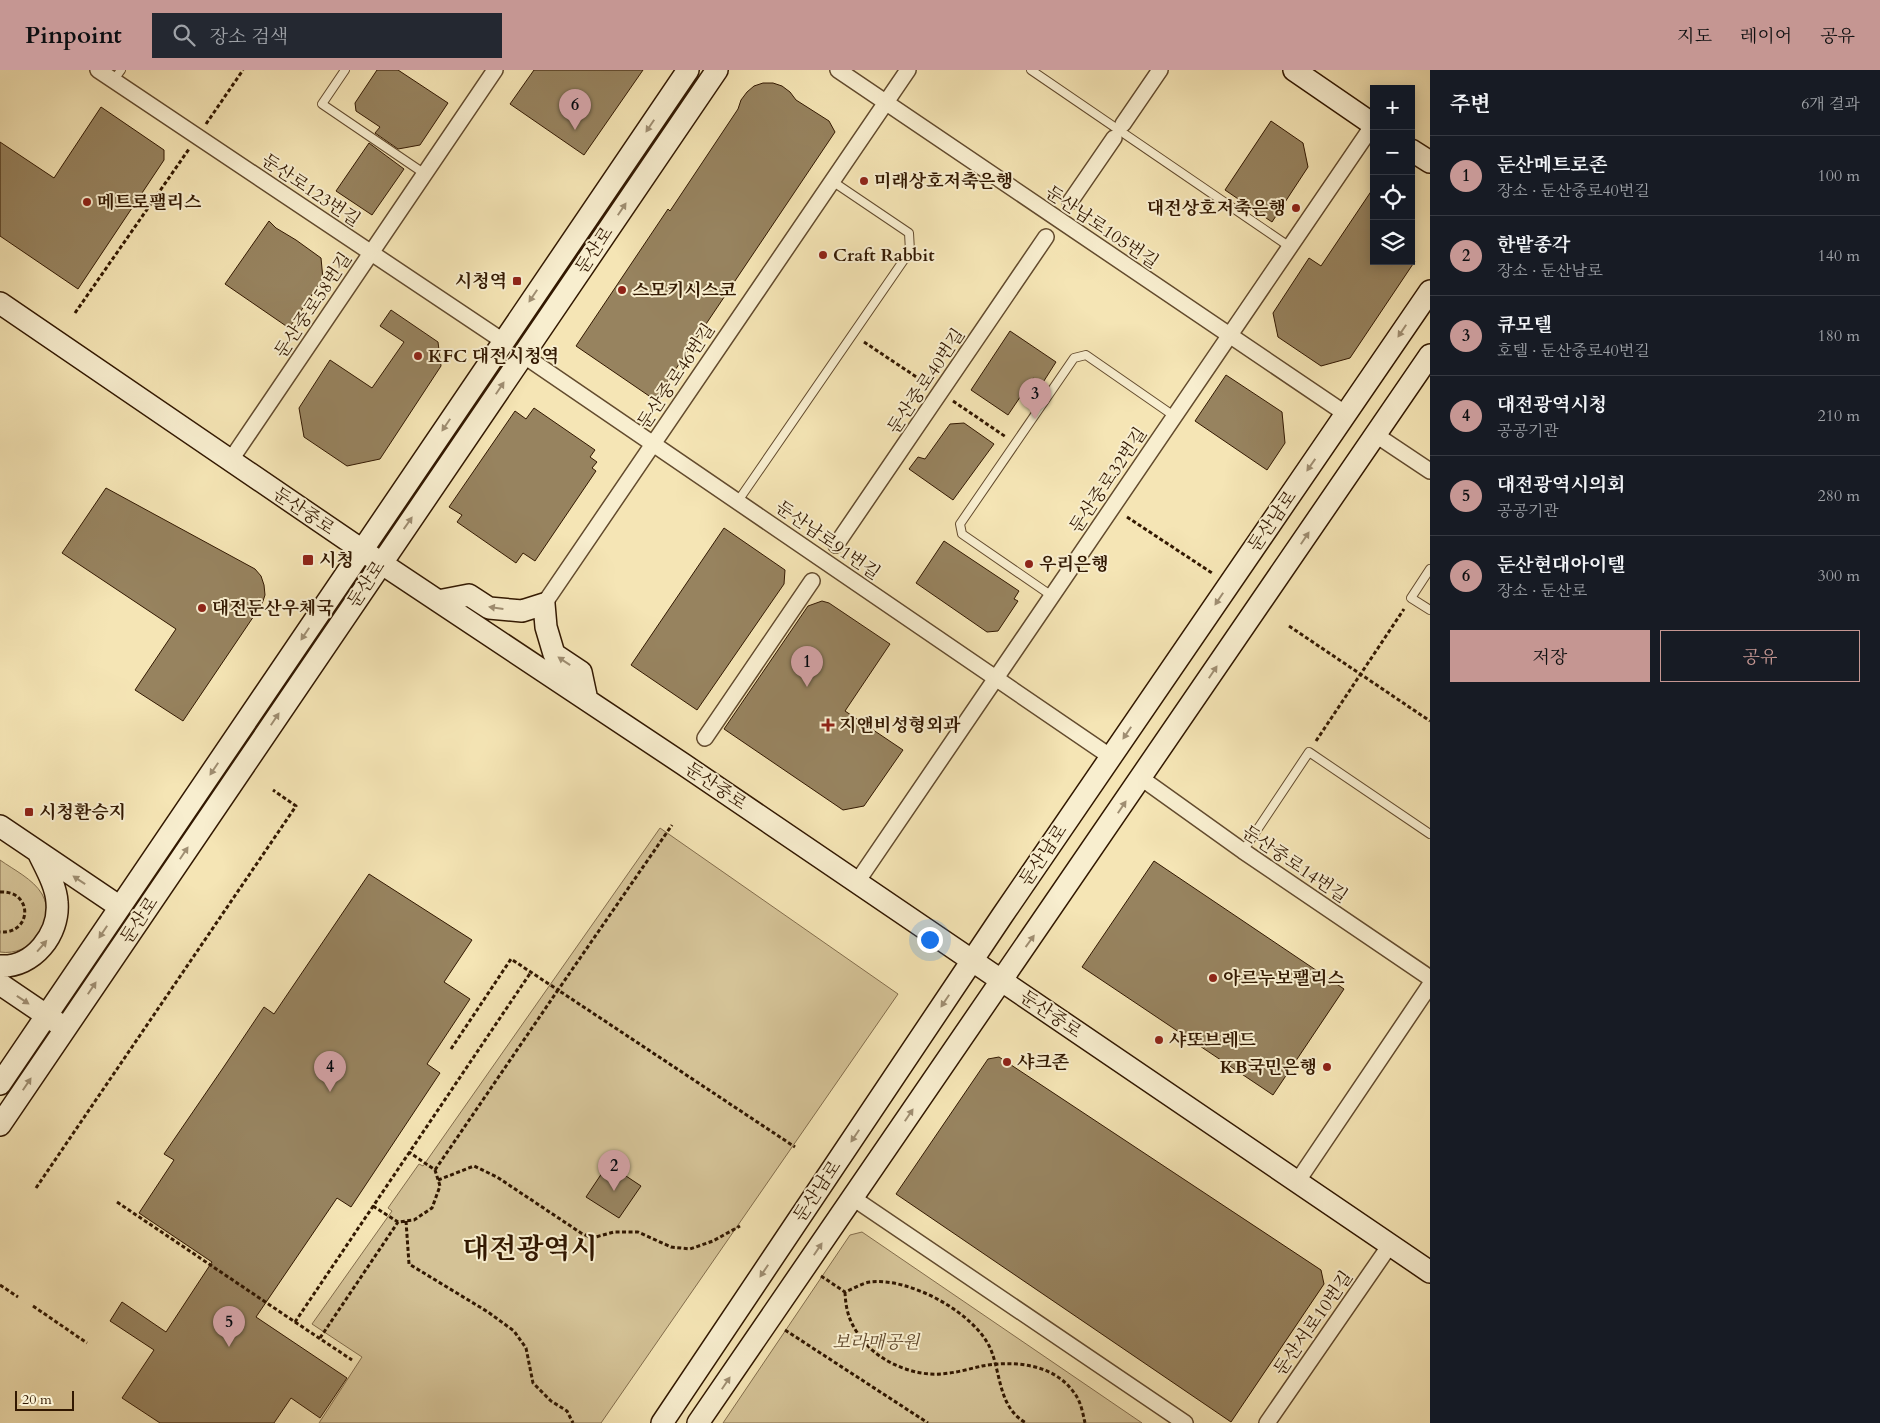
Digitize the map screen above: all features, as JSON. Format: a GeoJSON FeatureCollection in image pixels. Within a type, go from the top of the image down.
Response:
{"type":"FeatureCollection","features":[{"type":"Feature","properties":{"kind":"main road","name":"둔산로"},"geometry":{"type":"LineString","coordinates":[[0,1084],[688,70]]}},
{"type":"Feature","properties":{"kind":"main road","name":"둔산로"},"geometry":{"type":"LineString","coordinates":[[0,1125],[717,70]]}},
{"type":"Feature","properties":{"kind":"main road"},"geometry":{"type":"LineString","coordinates":[[1294,70],[1370,122]]}},
{"type":"Feature","properties":{"kind":"main road"},"geometry":{"type":"LineString","coordinates":[[1415,153],[1430,162]]}},
{"type":"Feature","properties":{"kind":"main road","name":"둔산남로"},"geometry":{"type":"LineString","coordinates":[[662,1423],[1002,916],[1430,291]]}},
{"type":"Feature","properties":{"kind":"main road","name":"둔산중로"},"geometry":{"type":"LineString","coordinates":[[0,303],[230,461],[588,700],[1430,1272]]}},
{"type":"Feature","properties":{"kind":"main road","name":"둔산남로"},"geometry":{"type":"LineString","coordinates":[[698,1423],[1001,980],[1033,937],[1430,355]]}},
{"type":"Feature","properties":{"kind":"main road"},"geometry":{"type":"LineString","coordinates":[[438,601],[469,595],[490,608],[522,611],[544,604],[546,627],[554,654],[581,672],[588,700]]}},
{"type":"Feature","properties":{"kind":"main road"},"geometry":{"type":"LineString","coordinates":[[0,826],[120,907]]}},
{"type":"Feature","properties":{"kind":"main road"},"geometry":{"type":"LineString","coordinates":[[0,966],[21,962],[36,953],[48,941],[56,922],[57,902],[52,883],[38,852]]}},
{"type":"Feature","properties":{"kind":"main road"},"geometry":{"type":"LineString","coordinates":[[0,984],[65,1028]]}},
{"type":"Feature","properties":{"kind":"street","name":"둔산로123번길"},"geometry":{"type":"LineString","coordinates":[[98,70],[117,75],[197,137],[503,341]]}},
{"type":"Feature","properties":{"kind":"street","name":"둔산중로58번길"},"geometry":{"type":"LineString","coordinates":[[230,461],[495,70]]}},
{"type":"Feature","properties":{"kind":"street","name":"둔산남로105번길"},"geometry":{"type":"LineString","coordinates":[[838,70],[1346,414]]}},
{"type":"Feature","properties":{"kind":"street","name":"둔산중로46번길"},"geometry":{"type":"LineString","coordinates":[[544,604],[908,70]]}},
{"type":"Feature","properties":{"kind":"street"},"geometry":{"type":"LineString","coordinates":[[1123,124],[1160,70]]}},
{"type":"Feature","properties":{"kind":"street","name":"둔산중로32번길"},"geometry":{"type":"LineString","coordinates":[[857,882],[1371,130]]}},
{"type":"Feature","properties":{"kind":"street"},"geometry":{"type":"LineString","coordinates":[[1070,202],[1114,138]]}},
{"type":"Feature","properties":{"kind":"street","name":"둔산중로40번길"},"geometry":{"type":"LineString","coordinates":[[836,545],[1046,237]]}},
{"type":"Feature","properties":{"kind":"street","name":"둔산남로91번길"},"geometry":{"type":"LineString","coordinates":[[523,355],[1110,757]]}},
{"type":"Feature","properties":{"kind":"street"},"geometry":{"type":"LineString","coordinates":[[1376,435],[1430,471]]}},
{"type":"Feature","properties":{"kind":"street"},"geometry":{"type":"LineString","coordinates":[[705,738],[812,581]]}},
{"type":"Feature","properties":{"kind":"street","name":"둔산중로14번길"},"geometry":{"type":"LineString","coordinates":[[1141,778],[1243,852],[1430,978]]}},
{"type":"Feature","properties":{"kind":"street"},"geometry":{"type":"LineString","coordinates":[[1297,1182],[1430,985]]}},
{"type":"Feature","properties":{"kind":"street"},"geometry":{"type":"LineString","coordinates":[[853,1198],[1185,1423]]}},
{"type":"Feature","properties":{"kind":"street","name":"둔산서로10번길"},"geometry":{"type":"LineString","coordinates":[[1267,1423],[1390,1245]]}},
{"type":"Feature","properties":{"kind":"lane"},"geometry":{"type":"LineString","coordinates":[[345,70],[322,104],[424,174]]}},
{"type":"Feature","properties":{"kind":"lane"},"geometry":{"type":"LineString","coordinates":[[1031,70],[1290,247]]}},
{"type":"Feature","properties":{"kind":"lane"},"geometry":{"type":"LineString","coordinates":[[738,501],[910,252],[909,233],[832,181]]}},
{"type":"Feature","properties":{"kind":"lane"},"geometry":{"type":"LineString","coordinates":[[1052,596],[962,534],[960,524],[1074,358],[1086,355],[1174,416]]}},
{"type":"Feature","properties":{"kind":"lane"},"geometry":{"type":"LineString","coordinates":[[1430,569],[1411,598],[1430,610]]}},
{"type":"Feature","properties":{"kind":"lane"},"geometry":{"type":"LineString","coordinates":[[1243,852],[1309,752],[1430,834]]}},
{"type":"Feature","properties":{"kind":"path"},"geometry":{"type":"LineString","coordinates":[[75,313],[243,70]]}},
{"type":"Feature","properties":{"kind":"path"},"geometry":{"type":"LineString","coordinates":[[1128,516],[1214,574]]}},
{"type":"Feature","properties":{"kind":"path"},"geometry":{"type":"LineString","coordinates":[[1309,752],[1411,598]]}},
{"type":"Feature","properties":{"kind":"path"},"geometry":{"type":"LineString","coordinates":[[1289,626],[1430,722]]}},
{"type":"Feature","properties":{"kind":"path"},"geometry":{"type":"LineString","coordinates":[[36,1188],[296,806],[273,790]]}},
{"type":"Feature","properties":{"kind":"path"},"geometry":{"type":"LineString","coordinates":[[435,1170],[672,825]]}},
{"type":"Feature","properties":{"kind":"path"},"geometry":{"type":"LineString","coordinates":[[0,892],[7,892],[19,898],[25,910],[24,917],[17,928],[12,931],[0,932]]}},
{"type":"Feature","properties":{"kind":"path"},"geometry":{"type":"LineString","coordinates":[[450,1049],[512,959],[795,1147]]}},
{"type":"Feature","properties":{"kind":"path"},"geometry":{"type":"LineString","coordinates":[[295,1322],[531,972]]}},
{"type":"Feature","properties":{"kind":"path"},"geometry":{"type":"LineString","coordinates":[[373,1206],[398,1222],[414,1220],[432,1208],[440,1186],[435,1170],[409,1152]]}},
{"type":"Feature","properties":{"kind":"path"},"geometry":{"type":"LineString","coordinates":[[438,1180],[474,1166],[497,1177],[581,1233],[592,1238],[614,1232],[638,1232],[671,1247],[690,1249],[713,1241],[740,1226]]}},
{"type":"Feature","properties":{"kind":"path"},"geometry":{"type":"LineString","coordinates":[[117,1202],[352,1360]]}},
{"type":"Feature","properties":{"kind":"path"},"geometry":{"type":"LineString","coordinates":[[406,1221],[410,1264],[488,1312],[514,1331],[526,1348],[533,1384],[551,1401],[567,1411],[573,1423]]}},
{"type":"Feature","properties":{"kind":"path"},"geometry":{"type":"LineString","coordinates":[[320,1338],[398,1222]]}},
{"type":"Feature","properties":{"kind":"path"},"geometry":{"type":"LineString","coordinates":[[819,1274],[845,1292]]}},
{"type":"Feature","properties":{"kind":"path"},"geometry":{"type":"LineString","coordinates":[[845,1292],[869,1282],[889,1283],[912,1288],[938,1299],[980,1331],[990,1349],[1007,1405],[1026,1423]]}},
{"type":"Feature","properties":{"kind":"path"},"geometry":{"type":"LineString","coordinates":[[0,1285],[18,1297]]}},
{"type":"Feature","properties":{"kind":"path"},"geometry":{"type":"LineString","coordinates":[[845,1292],[846,1309],[851,1324],[873,1351],[887,1361],[906,1369],[940,1374],[994,1365],[1028,1364],[1043,1368],[1063,1381],[1076,1395],[1085,1423]]}},
{"type":"Feature","properties":{"kind":"path"},"geometry":{"type":"LineString","coordinates":[[33,1306],[87,1343]]}},
{"type":"Feature","properties":{"kind":"path"},"geometry":{"type":"LineString","coordinates":[[782,1328],[928,1423]]}},
{"type":"Feature","properties":{"kind":"green space"},"geometry":{"type":"Polygon","coordinates":[[[660,828],[898,994],[601,1423],[319,1423],[362,1357],[312,1324],[392,1211],[388,1208],[419,1164],[423,1166],[660,828]]]}},
{"type":"Feature","properties":{"kind":"green space"},"geometry":{"type":"Polygon","coordinates":[[[0,860],[34,884],[42,894],[46,905],[47,916],[39,935],[22,949],[11,952],[0,952],[0,860]]]}},
{"type":"Feature","properties":{"kind":"green space","name":"보라매공원"},"geometry":{"type":"Polygon","coordinates":[[[862,1232],[1142,1423],[723,1423],[850,1235],[862,1232]]]}},
{"type":"Feature","properties":{"kind":"building"},"geometry":{"type":"Polygon","coordinates":[[[377,70],[398,70],[448,103],[420,145],[398,149],[375,133],[380,127],[356,111],[355,103],[377,70]]]}},
{"type":"Feature","properties":{"kind":"building"},"geometry":{"type":"Polygon","coordinates":[[[534,70],[643,70],[584,155],[510,104],[534,70]]]}},
{"type":"Feature","properties":{"kind":"building"},"geometry":{"type":"Polygon","coordinates":[[[763,83],[773,83],[782,86],[796,100],[829,121],[835,132],[655,400],[576,346],[668,209],[670,211],[738,109],[741,100],[754,86],[763,83]]]}},
{"type":"Feature","properties":{"kind":"building","name":"메트로팰리스"},"geometry":{"type":"Polygon","coordinates":[[[101,107],[164,150],[164,160],[78,289],[0,236],[0,142],[54,178],[101,107]]]}},
{"type":"Feature","properties":{"kind":"building"},"geometry":{"type":"Polygon","coordinates":[[[1271,121],[1303,143],[1308,167],[1272,222],[1225,190],[1271,121]]]}},
{"type":"Feature","properties":{"kind":"building"},"geometry":{"type":"Polygon","coordinates":[[[369,143],[404,169],[372,215],[336,191],[369,143]]]}},
{"type":"Feature","properties":{"kind":"building"},"geometry":{"type":"Polygon","coordinates":[[[1370,193],[1370,265],[1412,265],[1350,358],[1321,366],[1278,337],[1273,313],[1309,258],[1321,266],[1370,193]]]}},
{"type":"Feature","properties":{"kind":"building"},"geometry":{"type":"Polygon","coordinates":[[[269,221],[276,228],[321,258],[323,279],[289,328],[225,284],[269,221]]]}},
{"type":"Feature","properties":{"kind":"building"},"geometry":{"type":"Polygon","coordinates":[[[391,310],[438,342],[441,366],[380,459],[347,466],[304,437],[299,408],[330,360],[372,388],[404,342],[380,326],[391,310]]]}},
{"type":"Feature","properties":{"kind":"building"},"geometry":{"type":"Polygon","coordinates":[[[1010,331],[1056,362],[1042,384],[1033,378],[1008,415],[971,390],[1010,331]]]}},
{"type":"Feature","properties":{"kind":"building"},"geometry":{"type":"Polygon","coordinates":[[[1226,375],[1282,412],[1285,443],[1267,470],[1195,421],[1226,375]]]}},
{"type":"Feature","properties":{"kind":"building"},"geometry":{"type":"Polygon","coordinates":[[[534,408],[595,450],[590,457],[597,462],[592,468],[596,471],[535,561],[523,553],[516,563],[457,522],[462,515],[449,507],[515,411],[526,419],[534,408]]]}},
{"type":"Feature","properties":{"kind":"building"},"geometry":{"type":"Polygon","coordinates":[[[964,423],[994,444],[953,500],[909,469],[918,457],[925,459],[950,424],[964,423]]]}},
{"type":"Feature","properties":{"kind":"building","name":"대전둔산우체국"},"geometry":{"type":"Polygon","coordinates":[[[106,488],[255,569],[261,576],[264,585],[265,595],[262,604],[183,721],[135,690],[176,629],[62,553],[106,488]]]}},
{"type":"Feature","properties":{"kind":"building"},"geometry":{"type":"Polygon","coordinates":[[[724,528],[785,570],[784,584],[697,710],[631,665],[724,528]]]}},
{"type":"Feature","properties":{"kind":"building"},"geometry":{"type":"Polygon","coordinates":[[[944,541],[1019,591],[1014,599],[1018,601],[998,631],[987,632],[916,583],[944,541]]]}},
{"type":"Feature","properties":{"kind":"building"},"geometry":{"type":"Polygon","coordinates":[[[822,601],[829,603],[890,644],[845,711],[903,750],[864,806],[843,810],[724,729],[808,606],[822,601]]]}},
{"type":"Feature","properties":{"kind":"building","name":"아르누보팰리스"},"geometry":{"type":"Polygon","coordinates":[[[1154,861],[1344,989],[1273,1095],[1082,967],[1154,861]]]}},
{"type":"Feature","properties":{"kind":"building"},"geometry":{"type":"Polygon","coordinates":[[[369,874],[472,940],[444,982],[470,999],[427,1064],[440,1073],[351,1207],[337,1198],[256,1317],[347,1378],[320,1418],[291,1398],[274,1423],[160,1423],[122,1398],[154,1350],[110,1321],[122,1302],[166,1332],[212,1262],[139,1213],[174,1160],[164,1154],[264,1007],[274,1014],[369,874]]]}},
{"type":"Feature","properties":{"kind":"building"},"geometry":{"type":"Polygon","coordinates":[[[999,1057],[1321,1270],[1324,1284],[1231,1422],[896,1194],[988,1059],[999,1057]]]}},
{"type":"Feature","properties":{"kind":"building"},"geometry":{"type":"Polygon","coordinates":[[[608,1164],[641,1186],[619,1218],[586,1197],[608,1164]]]}},
{"type":"Feature","properties":{"kind":"place","name":"둔산현대아이텔"},"geometry":{"type":"Point","coordinates":[575,130]}},
{"type":"Feature","properties":{"kind":"place","name":"미래상호저축은행"},"geometry":{"type":"Point","coordinates":[864,181]}},
{"type":"Feature","properties":{"kind":"place","name":"메트로팰리스"},"geometry":{"type":"Point","coordinates":[87,202]}},
{"type":"Feature","properties":{"kind":"place","name":"대전상호저축은행"},"geometry":{"type":"Point","coordinates":[1296,208]}},
{"type":"Feature","properties":{"kind":"place","name":"Craft Rabbit"},"geometry":{"type":"Point","coordinates":[823,255]}},
{"type":"Feature","properties":{"kind":"place","name":"시청역"},"geometry":{"type":"Point","coordinates":[517,281]}},
{"type":"Feature","properties":{"kind":"place","name":"스모키시스코"},"geometry":{"type":"Point","coordinates":[622,290]}},
{"type":"Feature","properties":{"kind":"place","name":"KFC 대전시청역"},"geometry":{"type":"Point","coordinates":[418,356]}},
{"type":"Feature","properties":{"kind":"place","name":"큐모텔"},"geometry":{"type":"Point","coordinates":[1035,419]}},
{"type":"Feature","properties":{"kind":"place","name":"시청"},"geometry":{"type":"Point","coordinates":[308,560]}},
{"type":"Feature","properties":{"kind":"place","name":"우리은행"},"geometry":{"type":"Point","coordinates":[1029,564]}},
{"type":"Feature","properties":{"kind":"place","name":"대전둔산우체국"},"geometry":{"type":"Point","coordinates":[202,608]}},
{"type":"Feature","properties":{"kind":"place","name":"둔산메트로존"},"geometry":{"type":"Point","coordinates":[807,687]}},
{"type":"Feature","properties":{"kind":"place","name":"지앤비성형외과"},"geometry":{"type":"Point","coordinates":[828,725]}},
{"type":"Feature","properties":{"kind":"place","name":"시청환승지"},"geometry":{"type":"Point","coordinates":[29,812]}},
{"type":"Feature","properties":{"kind":"place","name":"아르누보팰리스"},"geometry":{"type":"Point","coordinates":[1213,978]}},
{"type":"Feature","properties":{"kind":"place","name":"샤또브레드"},"geometry":{"type":"Point","coordinates":[1159,1040]}},
{"type":"Feature","properties":{"kind":"place","name":"샤크존"},"geometry":{"type":"Point","coordinates":[1007,1062]}},
{"type":"Feature","properties":{"kind":"place","name":"KB국민은행"},"geometry":{"type":"Point","coordinates":[1327,1067]}},
{"type":"Feature","properties":{"kind":"place","name":"대전광역시청"},"geometry":{"type":"Point","coordinates":[330,1092]}},
{"type":"Feature","properties":{"kind":"place","name":"한밭종각"},"geometry":{"type":"Point","coordinates":[614,1191]}},
{"type":"Feature","properties":{"kind":"place","name":"대전광역시의회"},"geometry":{"type":"Point","coordinates":[229,1347]}},
{"type":"Feature","properties":{"kind":"district","name":"대전광역시"},"geometry":{"type":"Point","coordinates":[530,1248]}}]}
